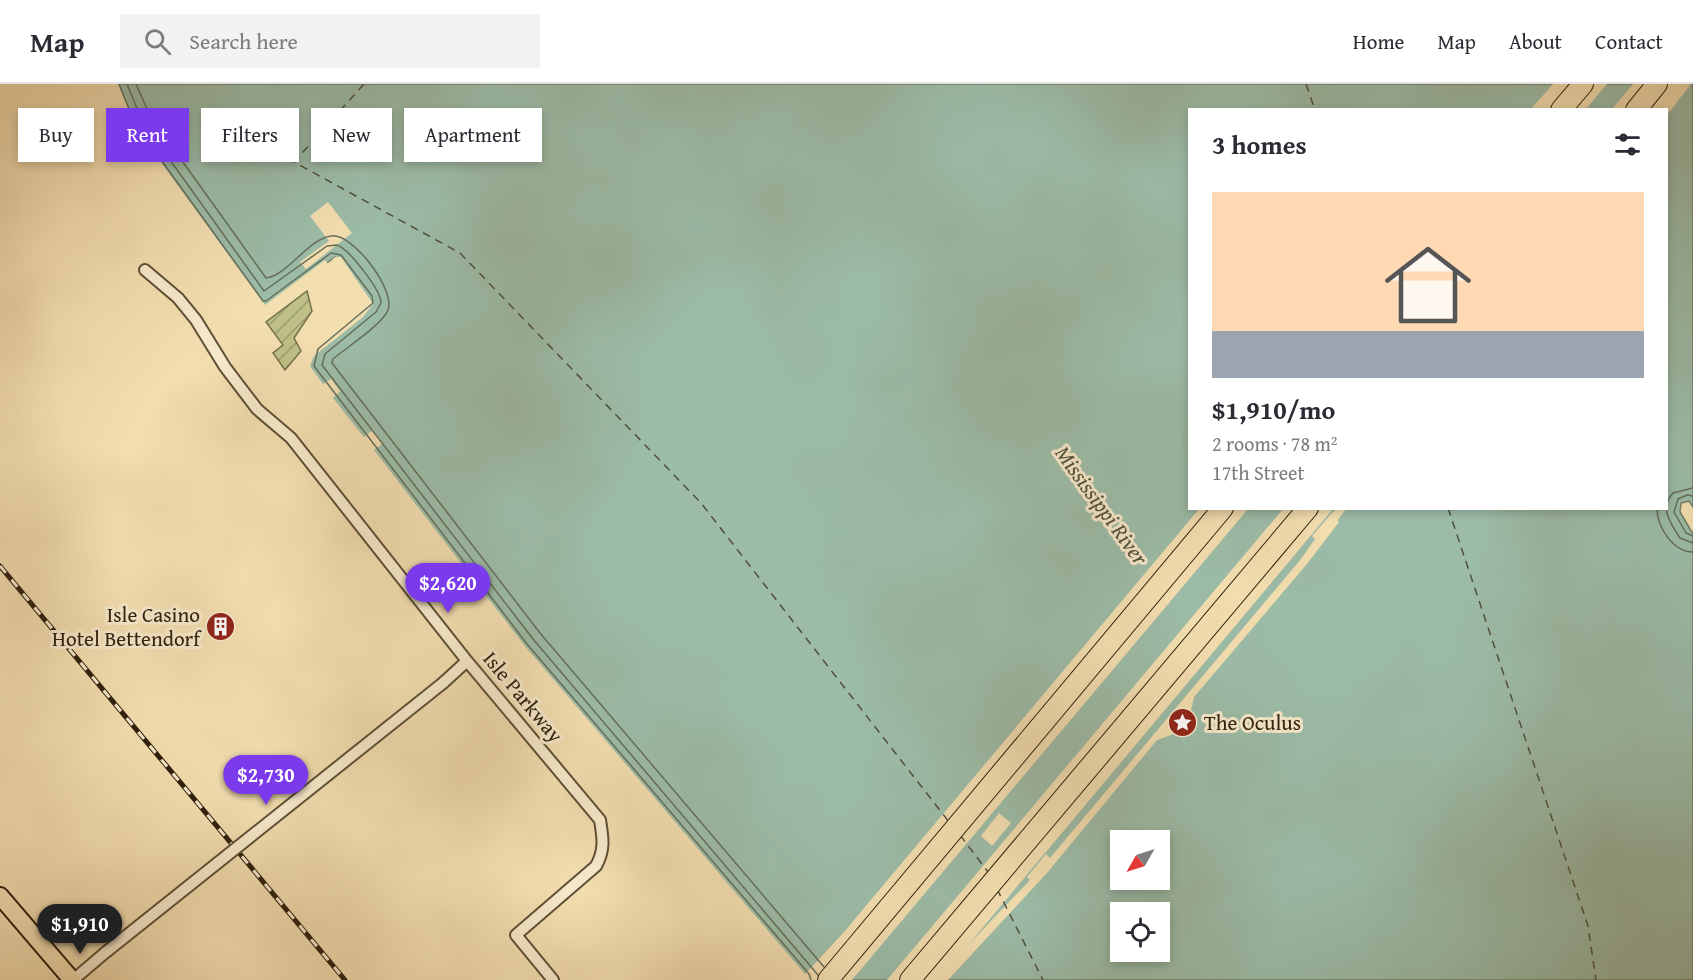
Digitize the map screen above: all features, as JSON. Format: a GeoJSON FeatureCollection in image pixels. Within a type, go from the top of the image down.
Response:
{"type":"FeatureCollection","features":[{"type":"Feature","properties":{"kind":"highway"},"geometry":{"type":"LineString","coordinates":[[1563,108],[1583,84]]}},
{"type":"Feature","properties":{"kind":"highway"},"geometry":{"type":"LineString","coordinates":[[1638,108],[1657,84]]}},
{"type":"Feature","properties":{"kind":"highway"},"geometry":{"type":"LineString","coordinates":[[828,980],[1221,510]]}},
{"type":"Feature","properties":{"kind":"highway"},"geometry":{"type":"LineString","coordinates":[[910,980],[1306,510]]}},
{"type":"Feature","properties":{"kind":"main road"},"geometry":{"type":"LineString","coordinates":[[0,896],[72,980]]}},
{"type":"Feature","properties":{"kind":"street","name":"Isle Parkway"},"geometry":{"type":"LineString","coordinates":[[145,270],[183,304],[257,409],[291,438],[467,661],[600,820],[604,841],[602,855],[596,866],[516,935],[553,980]]}},
{"type":"Feature","properties":{"kind":"street"},"geometry":{"type":"LineString","coordinates":[[72,980],[443,683],[467,661]]}},
{"type":"Feature","properties":{"kind":"green space"},"geometry":{"type":"Polygon","coordinates":[[[307,291],[312,311],[294,338],[301,351],[285,370],[273,353],[283,345],[266,322],[307,291]]]}},
{"type":"Feature","properties":{"kind":"water","name":"Mississippi River"},"geometry":{"type":"Polygon","coordinates":[[[112,84],[1693,84],[1693,507],[1689,501],[1681,503],[1680,512],[1693,534],[1693,980],[807,980],[522,647],[307,367],[312,346],[368,301],[335,257],[262,311],[155,162],[189,162],[189,108],[122,108],[112,84]]]}},
{"type":"Feature","properties":{"kind":"pier"},"geometry":{"type":"Polygon","coordinates":[[[109,84],[118,84],[128,108],[119,108],[109,84]]]}},
{"type":"Feature","properties":{"kind":"pier"},"geometry":{"type":"Polygon","coordinates":[[[1553,84],[1607,84],[1587,108],[1532,108],[1553,84]]]}},
{"type":"Feature","properties":{"kind":"pier"},"geometry":{"type":"Polygon","coordinates":[[[1633,84],[1691,84],[1668,114],[1668,108],[1613,108],[1633,84]]]}},
{"type":"Feature","properties":{"kind":"pier"},"geometry":{"type":"Polygon","coordinates":[[[151,162],[161,162],[265,305],[325,260],[329,265],[261,314],[151,162]]]}},
{"type":"Feature","properties":{"kind":"pier"},"geometry":{"type":"Polygon","coordinates":[[[328,202],[352,233],[306,269],[300,262],[329,241],[310,216],[328,202]]]}},
{"type":"Feature","properties":{"kind":"pier"},"geometry":{"type":"Polygon","coordinates":[[[335,257],[341,257],[373,304],[363,317],[314,356],[310,366],[323,384],[331,379],[340,391],[333,398],[364,437],[373,430],[383,443],[374,450],[525,646],[805,974],[844,932],[1198,510],[1247,510],[852,980],[803,980],[520,649],[304,369],[310,345],[364,300],[332,260],[335,257]]]}},
{"type":"Feature","properties":{"kind":"pier"},"geometry":{"type":"Polygon","coordinates":[[[1282,510],[1332,510],[969,944],[1030,880],[1027,877],[1046,854],[1050,858],[1301,559],[1315,539],[1312,536],[1331,514],[1336,510],[1345,510],[1338,520],[1339,522],[1307,564],[1194,697],[1190,715],[1185,723],[1171,735],[1157,740],[1047,873],[948,980],[887,980],[1282,510]]]}},
{"type":"Feature","properties":{"kind":"pier"},"geometry":{"type":"Polygon","coordinates":[[[999,813],[1011,823],[992,846],[981,836],[999,813]]]}},
{"type":"Feature","properties":{"kind":"ferry route"},"geometry":{"type":"LineString","coordinates":[[364,84],[294,162],[460,253],[701,503],[949,822]]}},
{"type":"Feature","properties":{"kind":"ferry route"},"geometry":{"type":"LineString","coordinates":[[1306,84],[1314,108]]}},
{"type":"Feature","properties":{"kind":"ferry route"},"geometry":{"type":"LineString","coordinates":[[1449,510],[1588,926],[1596,980]]}},
{"type":"Feature","properties":{"kind":"ferry route"},"geometry":{"type":"LineString","coordinates":[[960,835],[988,872]]}},
{"type":"Feature","properties":{"kind":"ferry route"},"geometry":{"type":"LineString","coordinates":[[997,889],[1043,980]]}},
{"type":"Feature","properties":{"kind":"railway"},"geometry":{"type":"LineString","coordinates":[[0,566],[345,980]]}},
{"type":"Feature","properties":{"kind":"place","name":"Isle Casino Hotel Bettendorf"},"geometry":{"type":"Point","coordinates":[221,627]}},
{"type":"Feature","properties":{"kind":"place","name":"The Oculus"},"geometry":{"type":"Point","coordinates":[1183,723]}}]}
